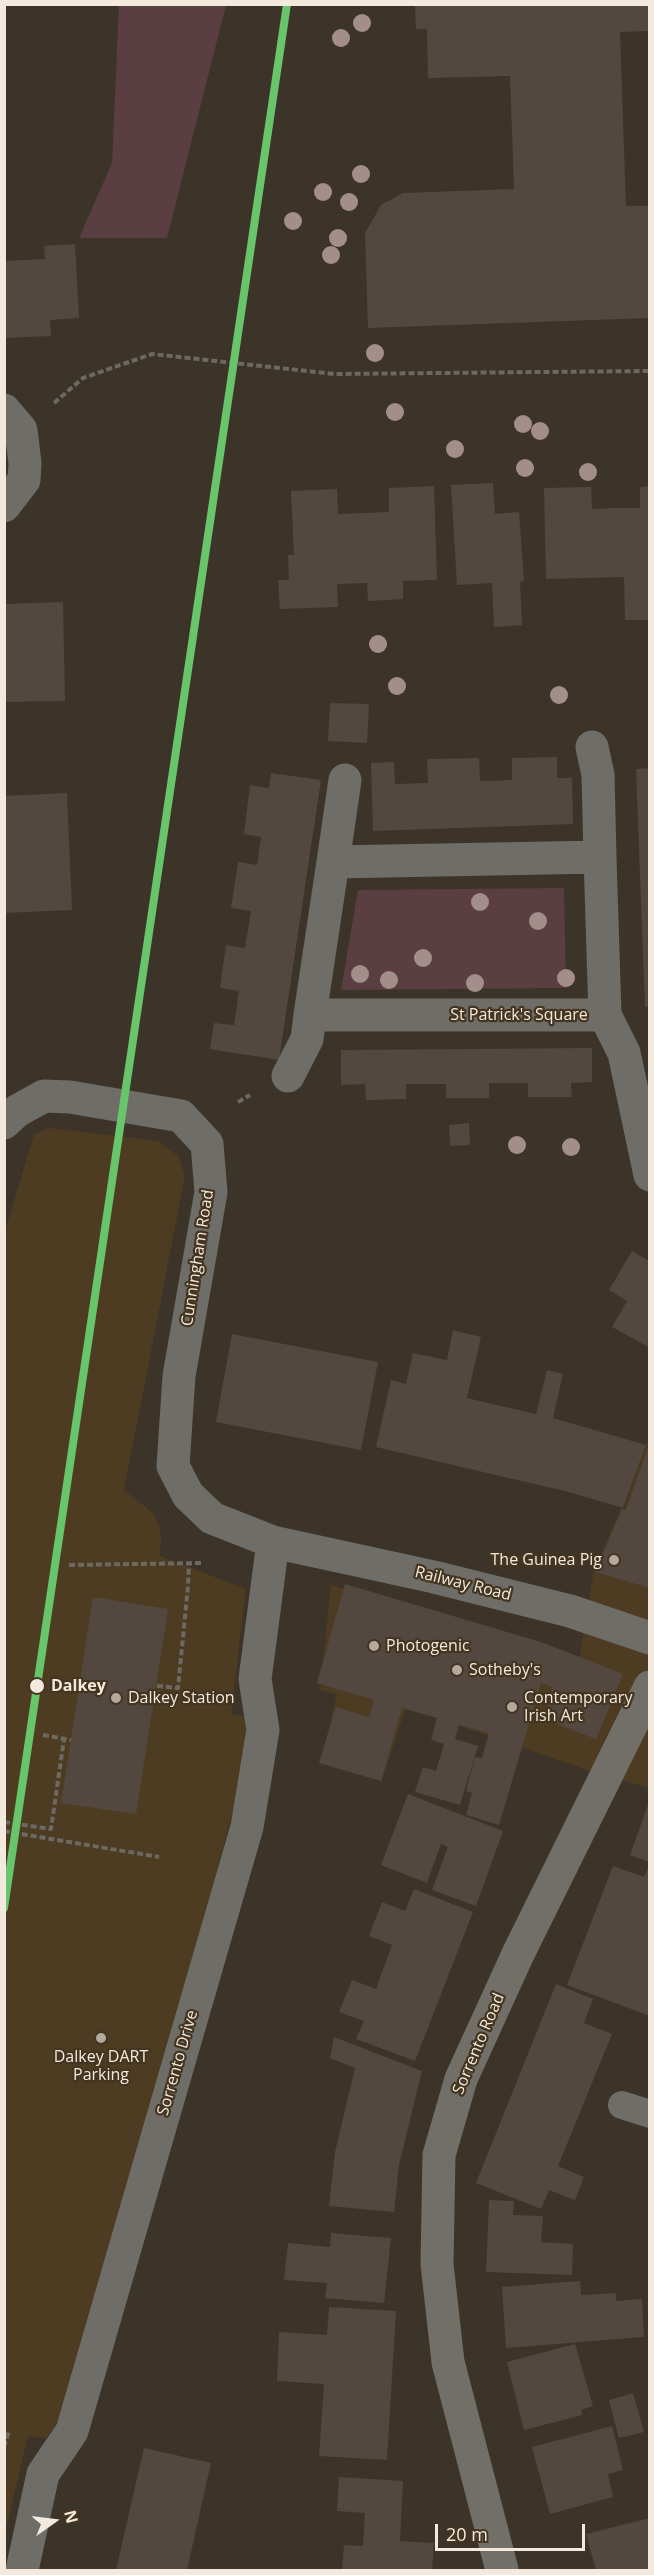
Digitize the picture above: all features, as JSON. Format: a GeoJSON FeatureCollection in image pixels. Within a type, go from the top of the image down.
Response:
{"type":"FeatureCollection","features":[{"type":"Feature","properties":{"kind":"main road","name":"Sorrento Road"},"geometry":{"type":"LineString","coordinates":[[502,2571],[448,2362],[438,2264],[439,2155],[461,2079],[524,1943],[650,1686]]}},
{"type":"Feature","properties":{"kind":"street"},"geometry":{"type":"LineString","coordinates":[[4,506],[24,480],[26,463],[13,420]]}},
{"type":"Feature","properties":{"kind":"street","name":"St Patrick's Square"},"geometry":{"type":"LineString","coordinates":[[310,1015],[605,1015],[598,775],[592,747]]}},
{"type":"Feature","properties":{"kind":"street"},"geometry":{"type":"LineString","coordinates":[[288,1076],[307,1040],[345,780]]}},
{"type":"Feature","properties":{"kind":"street"},"geometry":{"type":"LineString","coordinates":[[333,862],[600,857]]}},
{"type":"Feature","properties":{"kind":"street"},"geometry":{"type":"LineString","coordinates":[[605,1015],[624,1053],[643,1101],[650,1175]]}},
{"type":"Feature","properties":{"kind":"street","name":"Cunningham Road"},"geometry":{"type":"LineString","coordinates":[[4,1123],[17,1111],[44,1096],[70,1096],[181,1116],[207,1144],[211,1192],[179,1376],[173,1466],[188,1494],[212,1518],[273,1542]]}},
{"type":"Feature","properties":{"kind":"street","name":"Railway Road"},"geometry":{"type":"LineString","coordinates":[[273,1542],[434,1576],[570,1611],[650,1638]]}},
{"type":"Feature","properties":{"kind":"street","name":"Sorrento Drive"},"geometry":{"type":"LineString","coordinates":[[22,2571],[43,2474],[72,2431],[247,1827],[263,1731],[255,1678],[273,1542]]}},
{"type":"Feature","properties":{"kind":"lane"},"geometry":{"type":"LineString","coordinates":[[622,2106],[650,2114]]}},
{"type":"Feature","properties":{"kind":"path"},"geometry":{"type":"LineString","coordinates":[[13,420],[83,378],[152,354],[334,374],[650,371]]}},
{"type":"Feature","properties":{"kind":"path"},"geometry":{"type":"LineString","coordinates":[[157,1686],[178,1688],[189,1562]]}},
{"type":"Feature","properties":{"kind":"path"},"geometry":{"type":"LineString","coordinates":[[69,1565],[152,1566]]}},
{"type":"Feature","properties":{"kind":"path"},"geometry":{"type":"LineString","coordinates":[[43,1735],[71,1740]]}},
{"type":"Feature","properties":{"kind":"path"},"geometry":{"type":"LineString","coordinates":[[4,1821],[51,1829],[64,1739]]}},
{"type":"Feature","properties":{"kind":"path"},"geometry":{"type":"LineString","coordinates":[[4,1831],[159,1857]]}},
{"type":"Feature","properties":{"kind":"path"},"geometry":{"type":"LineString","coordinates":[[4,2447],[9,2431]]}},
{"type":"Feature","properties":{"kind":"shaded area"},"geometry":{"type":"Polygon","coordinates":[[[119,5],[226,5],[167,238],[79,238],[112,163],[119,5]]]}},
{"type":"Feature","properties":{"kind":"shaded area"},"geometry":{"type":"Polygon","coordinates":[[[564,888],[566,988],[341,990],[358,890],[564,888]]]}},
{"type":"Feature","properties":{"kind":"shaded area","name":"Dalkey"},"geometry":{"type":"Polygon","coordinates":[[[49,1128],[158,1141],[179,1157],[185,1176],[124,1490],[153,1513],[159,1524],[160,1556],[246,1589],[231,1714],[258,1719],[74,2395],[47,2438],[28,2436],[5,2533],[4,1235],[34,1134],[49,1128]]]}},
{"type":"Feature","properties":{"kind":"shaded area"},"geometry":{"type":"Polygon","coordinates":[[[647,1442],[649,1443],[649,1788],[587,1770],[406,1707],[382,1780],[321,1761],[337,1694],[320,1690],[331,1585],[579,1660],[594,1571],[621,1508],[624,1509],[647,1442]]]}},
{"type":"Feature","properties":{"kind":"building"},"geometry":{"type":"Polygon","coordinates":[[[415,4],[648,4],[649,31],[620,32],[626,206],[650,206],[650,318],[368,328],[365,233],[381,205],[403,193],[514,189],[510,76],[428,78],[427,29],[416,29],[415,4]]]}},
{"type":"Feature","properties":{"kind":"building"},"geometry":{"type":"Polygon","coordinates":[[[75,244],[79,318],[50,320],[51,336],[4,338],[4,261],[45,259],[44,246],[75,244]]]}},
{"type":"Feature","properties":{"kind":"building"},"geometry":{"type":"Polygon","coordinates":[[[493,483],[495,514],[519,512],[524,581],[520,582],[522,625],[494,627],[492,583],[457,585],[451,485],[493,483]]]}},
{"type":"Feature","properties":{"kind":"building"},"geometry":{"type":"Polygon","coordinates":[[[434,486],[437,580],[403,581],[403,599],[368,601],[367,583],[337,584],[338,607],[280,609],[278,580],[289,580],[288,555],[294,555],[291,491],[337,489],[338,514],[389,512],[389,488],[434,486]]]}},
{"type":"Feature","properties":{"kind":"building"},"geometry":{"type":"Polygon","coordinates":[[[650,486],[650,620],[625,620],[624,577],[546,579],[544,488],[591,487],[592,509],[640,508],[640,487],[650,486]]]}},
{"type":"Feature","properties":{"kind":"building"},"geometry":{"type":"Polygon","coordinates":[[[63,602],[65,701],[4,702],[4,604],[63,602]]]}},
{"type":"Feature","properties":{"kind":"building"},"geometry":{"type":"Polygon","coordinates":[[[330,703],[369,704],[367,743],[328,741],[330,703]]]}},
{"type":"Feature","properties":{"kind":"building"},"geometry":{"type":"Polygon","coordinates":[[[557,757],[557,778],[572,778],[573,824],[373,831],[371,763],[394,762],[395,784],[428,783],[427,759],[479,758],[480,781],[492,781],[512,780],[512,758],[557,757]]]}},
{"type":"Feature","properties":{"kind":"building"},"geometry":{"type":"Polygon","coordinates":[[[650,768],[650,1006],[645,1007],[636,769],[650,768]]]}},
{"type":"Feature","properties":{"kind":"building"},"geometry":{"type":"Polygon","coordinates":[[[271,773],[321,780],[279,1060],[210,1049],[214,1023],[234,1025],[239,991],[220,988],[226,945],[245,948],[251,911],[231,908],[238,862],[257,865],[261,837],[244,834],[250,785],[269,788],[271,773]]]}},
{"type":"Feature","properties":{"kind":"building"},"geometry":{"type":"Polygon","coordinates":[[[67,793],[72,910],[4,913],[4,796],[67,793]]]}},
{"type":"Feature","properties":{"kind":"building"},"geometry":{"type":"Polygon","coordinates":[[[592,1048],[592,1082],[571,1083],[572,1097],[528,1097],[528,1083],[489,1083],[489,1098],[446,1098],[446,1084],[406,1084],[406,1099],[366,1100],[365,1084],[341,1085],[341,1050],[592,1048]]]}},
{"type":"Feature","properties":{"kind":"building"},"geometry":{"type":"Polygon","coordinates":[[[469,1123],[470,1145],[450,1146],[449,1125],[469,1123]]]}},
{"type":"Feature","properties":{"kind":"building"},"geometry":{"type":"Polygon","coordinates":[[[632,1251],[650,1261],[650,1348],[612,1327],[627,1301],[609,1290],[632,1251]]]}},
{"type":"Feature","properties":{"kind":"building"},"geometry":{"type":"Polygon","coordinates":[[[453,1330],[481,1337],[467,1398],[536,1414],[547,1370],[563,1374],[553,1418],[646,1445],[623,1508],[569,1492],[376,1447],[391,1380],[406,1384],[413,1353],[447,1360],[453,1330]]]}},
{"type":"Feature","properties":{"kind":"building"},"geometry":{"type":"Polygon","coordinates":[[[232,1334],[378,1362],[361,1450],[216,1422],[232,1334]]]}},
{"type":"Feature","properties":{"kind":"building"},"geometry":{"type":"Polygon","coordinates":[[[649,1445],[650,1588],[595,1572],[622,1509],[626,1510],[649,1445]]]}},
{"type":"Feature","properties":{"kind":"building"},"geometry":{"type":"Polygon","coordinates":[[[345,1584],[541,1642],[623,1674],[596,1739],[559,1725],[545,1716],[553,1687],[541,1683],[499,1825],[466,1815],[472,1793],[466,1791],[475,1757],[482,1758],[489,1733],[459,1725],[455,1739],[478,1746],[460,1805],[415,1792],[423,1767],[436,1771],[444,1744],[431,1740],[437,1718],[402,1708],[381,1781],[319,1763],[336,1707],[369,1717],[374,1700],[317,1683],[345,1584]]]}},
{"type":"Feature","properties":{"kind":"building","name":"Dalkey Station"},"geometry":{"type":"Polygon","coordinates":[[[93,1597],[168,1609],[136,1814],[61,1803],[93,1597]]]}},
{"type":"Feature","properties":{"kind":"building"},"geometry":{"type":"Polygon","coordinates":[[[408,1794],[503,1831],[476,1906],[432,1890],[448,1847],[441,1844],[427,1883],[381,1865],[408,1794]]]}},
{"type":"Feature","properties":{"kind":"building"},"geometry":{"type":"Polygon","coordinates":[[[650,1802],[650,1862],[630,1855],[650,1802]]]}},
{"type":"Feature","properties":{"kind":"building"},"geometry":{"type":"Polygon","coordinates":[[[650,1863],[650,2016],[567,1985],[613,1866],[644,1877],[650,1863]]]}},
{"type":"Feature","properties":{"kind":"building"},"geometry":{"type":"Polygon","coordinates":[[[414,1889],[473,1912],[415,2061],[356,2039],[364,2021],[339,2012],[352,1980],[376,1989],[392,1945],[369,1936],[382,1902],[405,1911],[414,1889]]]}},
{"type":"Feature","properties":{"kind":"building"},"geometry":{"type":"Polygon","coordinates":[[[556,1984],[593,1999],[584,2023],[612,2034],[558,2166],[584,2177],[575,2200],[549,2190],[541,2209],[476,2183],[556,1984]]]}},
{"type":"Feature","properties":{"kind":"building"},"geometry":{"type":"Polygon","coordinates":[[[334,2037],[422,2071],[399,2165],[394,2212],[329,2206],[335,2152],[355,2068],[330,2058],[334,2037]]]}},
{"type":"Feature","properties":{"kind":"building"},"geometry":{"type":"Polygon","coordinates":[[[489,2200],[514,2201],[513,2215],[543,2216],[541,2242],[573,2244],[572,2275],[486,2272],[489,2200]]]}},
{"type":"Feature","properties":{"kind":"building"},"geometry":{"type":"Polygon","coordinates":[[[331,2233],[391,2238],[384,2303],[325,2298],[327,2283],[284,2280],[288,2243],[330,2247],[331,2233]]]}},
{"type":"Feature","properties":{"kind":"building"},"geometry":{"type":"Polygon","coordinates":[[[580,2281],[581,2295],[616,2293],[616,2301],[642,2299],[644,2337],[506,2348],[502,2287],[580,2281]]]}},
{"type":"Feature","properties":{"kind":"building"},"geometry":{"type":"Polygon","coordinates":[[[329,2307],[396,2311],[387,2460],[319,2456],[324,2384],[277,2381],[279,2332],[327,2335],[329,2307]]]}},
{"type":"Feature","properties":{"kind":"building"},"geometry":{"type":"Polygon","coordinates":[[[575,2344],[593,2406],[581,2410],[582,2415],[524,2430],[507,2362],[575,2344]]]}},
{"type":"Feature","properties":{"kind":"building"},"geometry":{"type":"Polygon","coordinates":[[[633,2393],[644,2432],[619,2438],[609,2400],[633,2393]]]}},
{"type":"Feature","properties":{"kind":"building"},"geometry":{"type":"Polygon","coordinates":[[[612,2426],[623,2470],[608,2474],[613,2497],[550,2514],[532,2447],[612,2426]]]}},
{"type":"Feature","properties":{"kind":"building"},"geometry":{"type":"Polygon","coordinates":[[[144,2448],[211,2463],[187,2570],[116,2570],[144,2448]]]}},
{"type":"Feature","properties":{"kind":"building"},"geometry":{"type":"Polygon","coordinates":[[[339,2477],[403,2481],[400,2541],[434,2543],[432,2570],[342,2570],[344,2545],[363,2546],[365,2513],[337,2511],[339,2477]]]}},
{"type":"Feature","properties":{"kind":"building"},"geometry":{"type":"Polygon","coordinates":[[[650,2518],[650,2570],[596,2570],[586,2534],[650,2518]]]}},
{"type":"Feature","properties":{"kind":"transit line"},"geometry":{"type":"LineString","coordinates":[[4,1908],[287,4]]}},
{"type":"Feature","properties":{"kind":"place","name":"The Guinea Pig"},"geometry":{"type":"Point","coordinates":[614,1560]}},
{"type":"Feature","properties":{"kind":"place","name":"Photogenic"},"geometry":{"type":"Point","coordinates":[374,1646]}},
{"type":"Feature","properties":{"kind":"place","name":"Sotheby's"},"geometry":{"type":"Point","coordinates":[457,1670]}},
{"type":"Feature","properties":{"kind":"place","name":"Dalkey"},"geometry":{"type":"Point","coordinates":[37,1686]}},
{"type":"Feature","properties":{"kind":"place","name":"Dalkey Station"},"geometry":{"type":"Point","coordinates":[116,1698]}},
{"type":"Feature","properties":{"kind":"place","name":"Contemporary Irish Art"},"geometry":{"type":"Point","coordinates":[512,1707]}},
{"type":"Feature","properties":{"kind":"place","name":"Dalkey DART Parking"},"geometry":{"type":"Point","coordinates":[101,2038]}}]}
